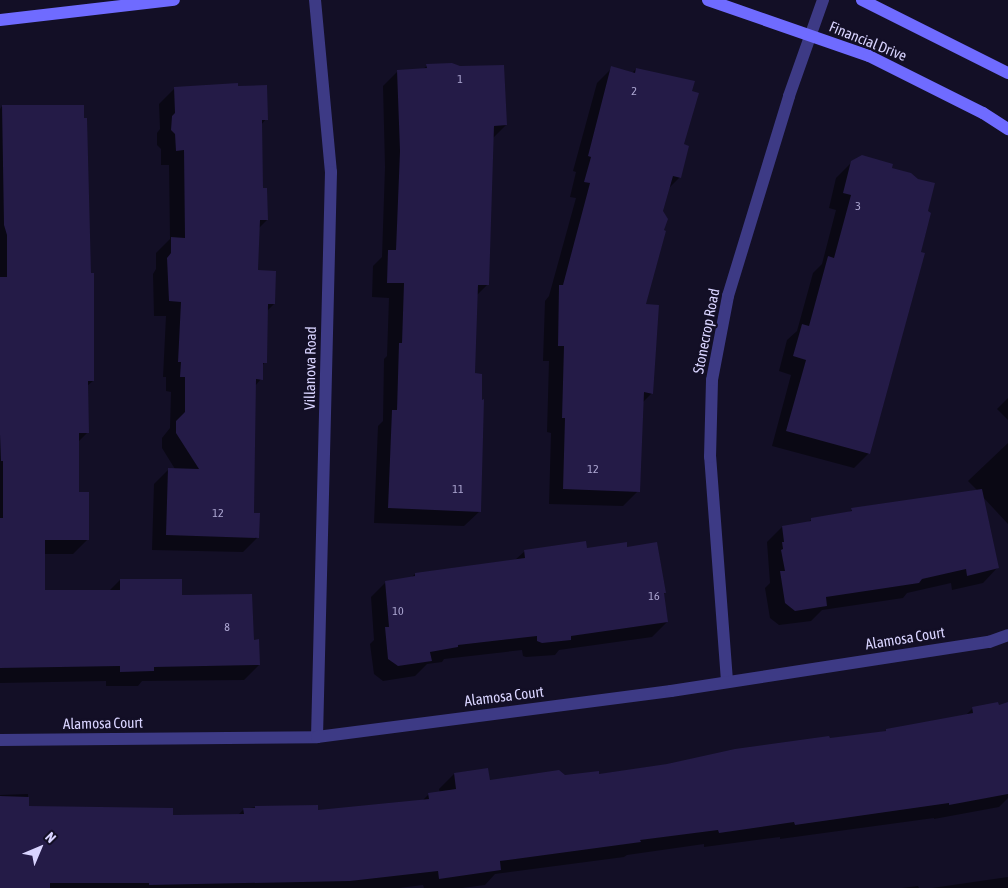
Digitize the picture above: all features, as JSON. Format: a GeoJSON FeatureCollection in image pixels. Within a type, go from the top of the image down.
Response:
{"type":"FeatureCollection","features":[{"type":"Feature","properties":{"kind":"street"},"geometry":{"type":"LineString","coordinates":[[0,20],[174,0]]}},
{"type":"Feature","properties":{"kind":"street","name":"Villanova Road"},"geometry":{"type":"LineString","coordinates":[[315,0],[331,172],[317,736]]}},
{"type":"Feature","properties":{"kind":"street","name":"Financial Drive"},"geometry":{"type":"LineString","coordinates":[[708,0],[869,56],[983,113],[1008,129]]}},
{"type":"Feature","properties":{"kind":"street","name":"Stonecrop Road"},"geometry":{"type":"LineString","coordinates":[[727,681],[710,458],[712,380],[728,296],[789,96],[823,0]]}},
{"type":"Feature","properties":{"kind":"street","name":"Financial Drive"},"geometry":{"type":"LineString","coordinates":[[862,0],[1008,74]]}},
{"type":"Feature","properties":{"kind":"street","name":"Alamosa Court"},"geometry":{"type":"LineString","coordinates":[[0,740],[317,736],[662,692],[989,642],[1008,636]]}},
{"type":"Feature","properties":{"kind":"building"},"geometry":{"type":"Polygon","coordinates":[[[452,63],[460,66],[504,65],[507,125],[494,126],[489,285],[478,285],[475,373],[482,374],[482,400],[484,399],[481,512],[388,508],[392,410],[397,410],[399,343],[402,343],[404,283],[387,283],[388,250],[396,250],[400,151],[397,70],[427,68],[426,64],[452,63]]]}},
{"type":"Feature","properties":{"kind":"building"},"geometry":{"type":"Polygon","coordinates":[[[611,66],[635,73],[636,68],[695,81],[692,91],[699,93],[684,144],[689,146],[681,178],[673,176],[663,211],[668,219],[664,230],[666,231],[646,304],[659,305],[653,394],[644,392],[640,492],[563,489],[565,418],[562,418],[564,346],[558,346],[559,285],[563,285],[590,183],[584,182],[591,157],[588,156],[611,66]]]}},
{"type":"Feature","properties":{"kind":"building"},"geometry":{"type":"Polygon","coordinates":[[[238,83],[238,86],[267,85],[268,120],[262,120],[263,188],[267,188],[268,220],[260,220],[258,270],[276,271],[275,304],[268,304],[267,363],[263,363],[263,380],[256,379],[254,513],[260,513],[259,538],[166,535],[168,468],[199,469],[176,433],[176,421],[185,412],[185,377],[180,377],[181,362],[178,362],[181,302],[169,301],[167,258],[171,253],[171,237],[185,238],[184,150],[176,151],[175,134],[171,130],[172,116],[175,113],[174,87],[238,83]]]}},
{"type":"Feature","properties":{"kind":"building"},"geometry":{"type":"Polygon","coordinates":[[[2,105],[84,105],[84,118],[87,118],[91,273],[94,273],[94,381],[88,381],[89,433],[79,433],[79,492],[89,492],[89,540],[45,540],[45,590],[120,590],[120,579],[182,579],[182,595],[252,594],[254,640],[259,639],[260,665],[154,667],[154,671],[120,672],[120,666],[0,668],[0,518],[3,518],[3,461],[1,461],[0,434],[0,277],[7,277],[2,105]]]}},
{"type":"Feature","properties":{"kind":"building"},"geometry":{"type":"Polygon","coordinates":[[[862,155],[893,164],[892,168],[911,173],[918,179],[935,183],[928,211],[931,213],[921,252],[925,253],[870,454],[786,431],[806,360],[793,356],[802,324],[809,326],[828,256],[834,258],[851,195],[843,193],[851,161],[862,155]]]}},
{"type":"Feature","properties":{"kind":"building"},"geometry":{"type":"Polygon","coordinates":[[[982,489],[999,568],[967,576],[966,569],[922,579],[919,583],[826,597],[827,606],[795,611],[785,603],[780,571],[785,571],[781,550],[783,549],[782,542],[784,542],[782,526],[811,521],[811,518],[852,511],[851,508],[982,489]]]}},
{"type":"Feature","properties":{"kind":"building"},"geometry":{"type":"Polygon","coordinates":[[[586,541],[587,548],[627,542],[627,547],[657,542],[666,593],[664,593],[668,622],[571,636],[571,640],[542,643],[537,641],[537,636],[458,645],[458,647],[430,652],[432,661],[398,666],[388,659],[385,627],[389,627],[385,581],[415,576],[415,573],[525,558],[524,550],[586,541]]]}},
{"type":"Feature","properties":{"kind":"building"},"geometry":{"type":"Polygon","coordinates":[[[998,702],[999,705],[1008,702],[1008,794],[949,805],[949,803],[795,825],[794,822],[719,833],[718,830],[640,840],[641,842],[500,861],[501,870],[439,879],[438,871],[350,881],[149,885],[149,883],[50,883],[50,888],[0,888],[0,796],[29,797],[29,806],[173,808],[173,815],[244,814],[243,808],[255,808],[255,806],[318,805],[318,810],[429,799],[428,793],[456,789],[454,773],[488,768],[490,780],[559,770],[565,775],[599,771],[599,774],[667,764],[735,749],[829,736],[830,738],[886,731],[886,729],[973,713],[972,707],[998,702]]]}}]}
